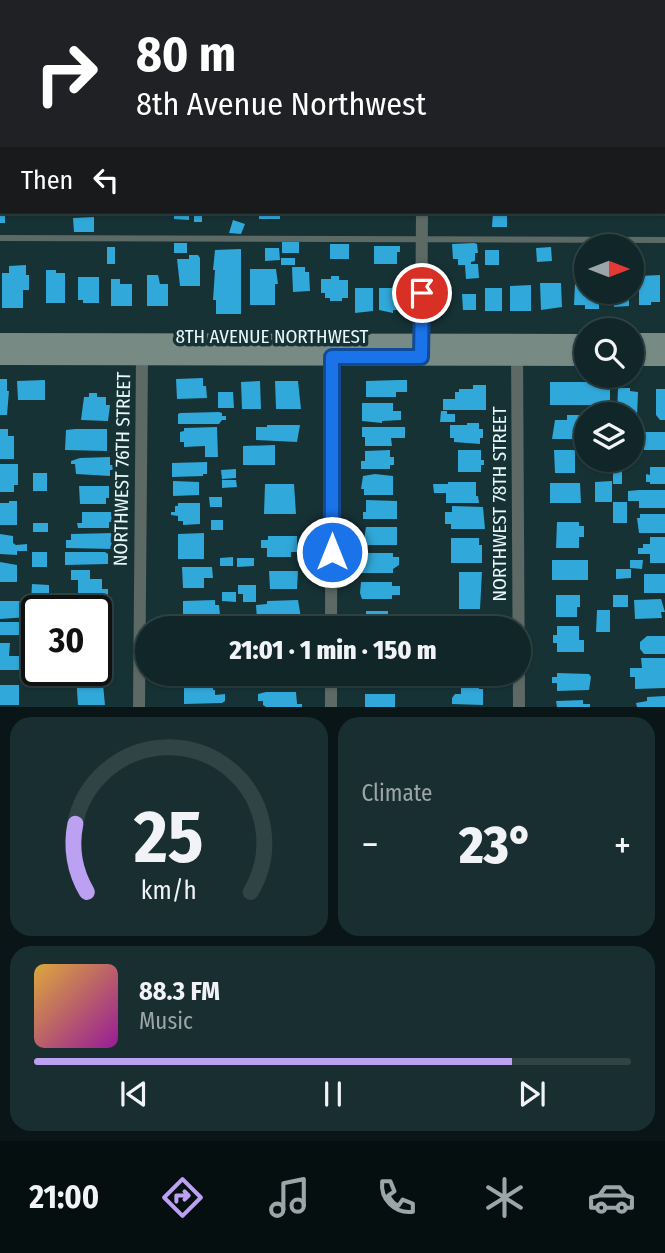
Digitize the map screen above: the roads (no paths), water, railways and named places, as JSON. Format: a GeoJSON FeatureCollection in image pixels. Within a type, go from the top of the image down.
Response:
{"type":"FeatureCollection","features":[{"type":"Feature","properties":{"kind":"main road","name":"8TH AVENUE NORTHWEST"},"geometry":{"type":"LineString","coordinates":[[0,342],[517,350],[574,356]]}},
{"type":"Feature","properties":{"kind":"main road"},"geometry":{"type":"LineString","coordinates":[[644,342],[665,342]]}},
{"type":"Feature","properties":{"kind":"main road","name":"8TH AVENUE NORTHWEST"},"geometry":{"type":"LineString","coordinates":[[517,350],[574,343]]}},
{"type":"Feature","properties":{"kind":"main road","name":"8TH AVENUE NORTHWEST"},"geometry":{"type":"LineString","coordinates":[[0,356],[332,357],[421,350]]}},
{"type":"Feature","properties":{"kind":"main road"},"geometry":{"type":"LineString","coordinates":[[644,357],[665,357]]}},
{"type":"Feature","properties":{"kind":"street"},"geometry":{"type":"LineString","coordinates":[[421,350],[422,214]]}},
{"type":"Feature","properties":{"kind":"street","name":"NORTHWEST 78TH STREET"},"geometry":{"type":"LineString","coordinates":[[517,350],[519,707]]}},
{"type":"Feature","properties":{"kind":"street","name":"NORTHWEST 76TH STREET"},"geometry":{"type":"LineString","coordinates":[[139,707],[142,357]]}},
{"type":"Feature","properties":{"kind":"street"},"geometry":{"type":"LineString","coordinates":[[331,616],[332,357]]}},
{"type":"Feature","properties":{"kind":"street"},"geometry":{"type":"LineString","coordinates":[[331,686],[331,707]]}},
{"type":"Feature","properties":{"kind":"lane"},"geometry":{"type":"LineString","coordinates":[[0,238],[665,240]]}}]}
